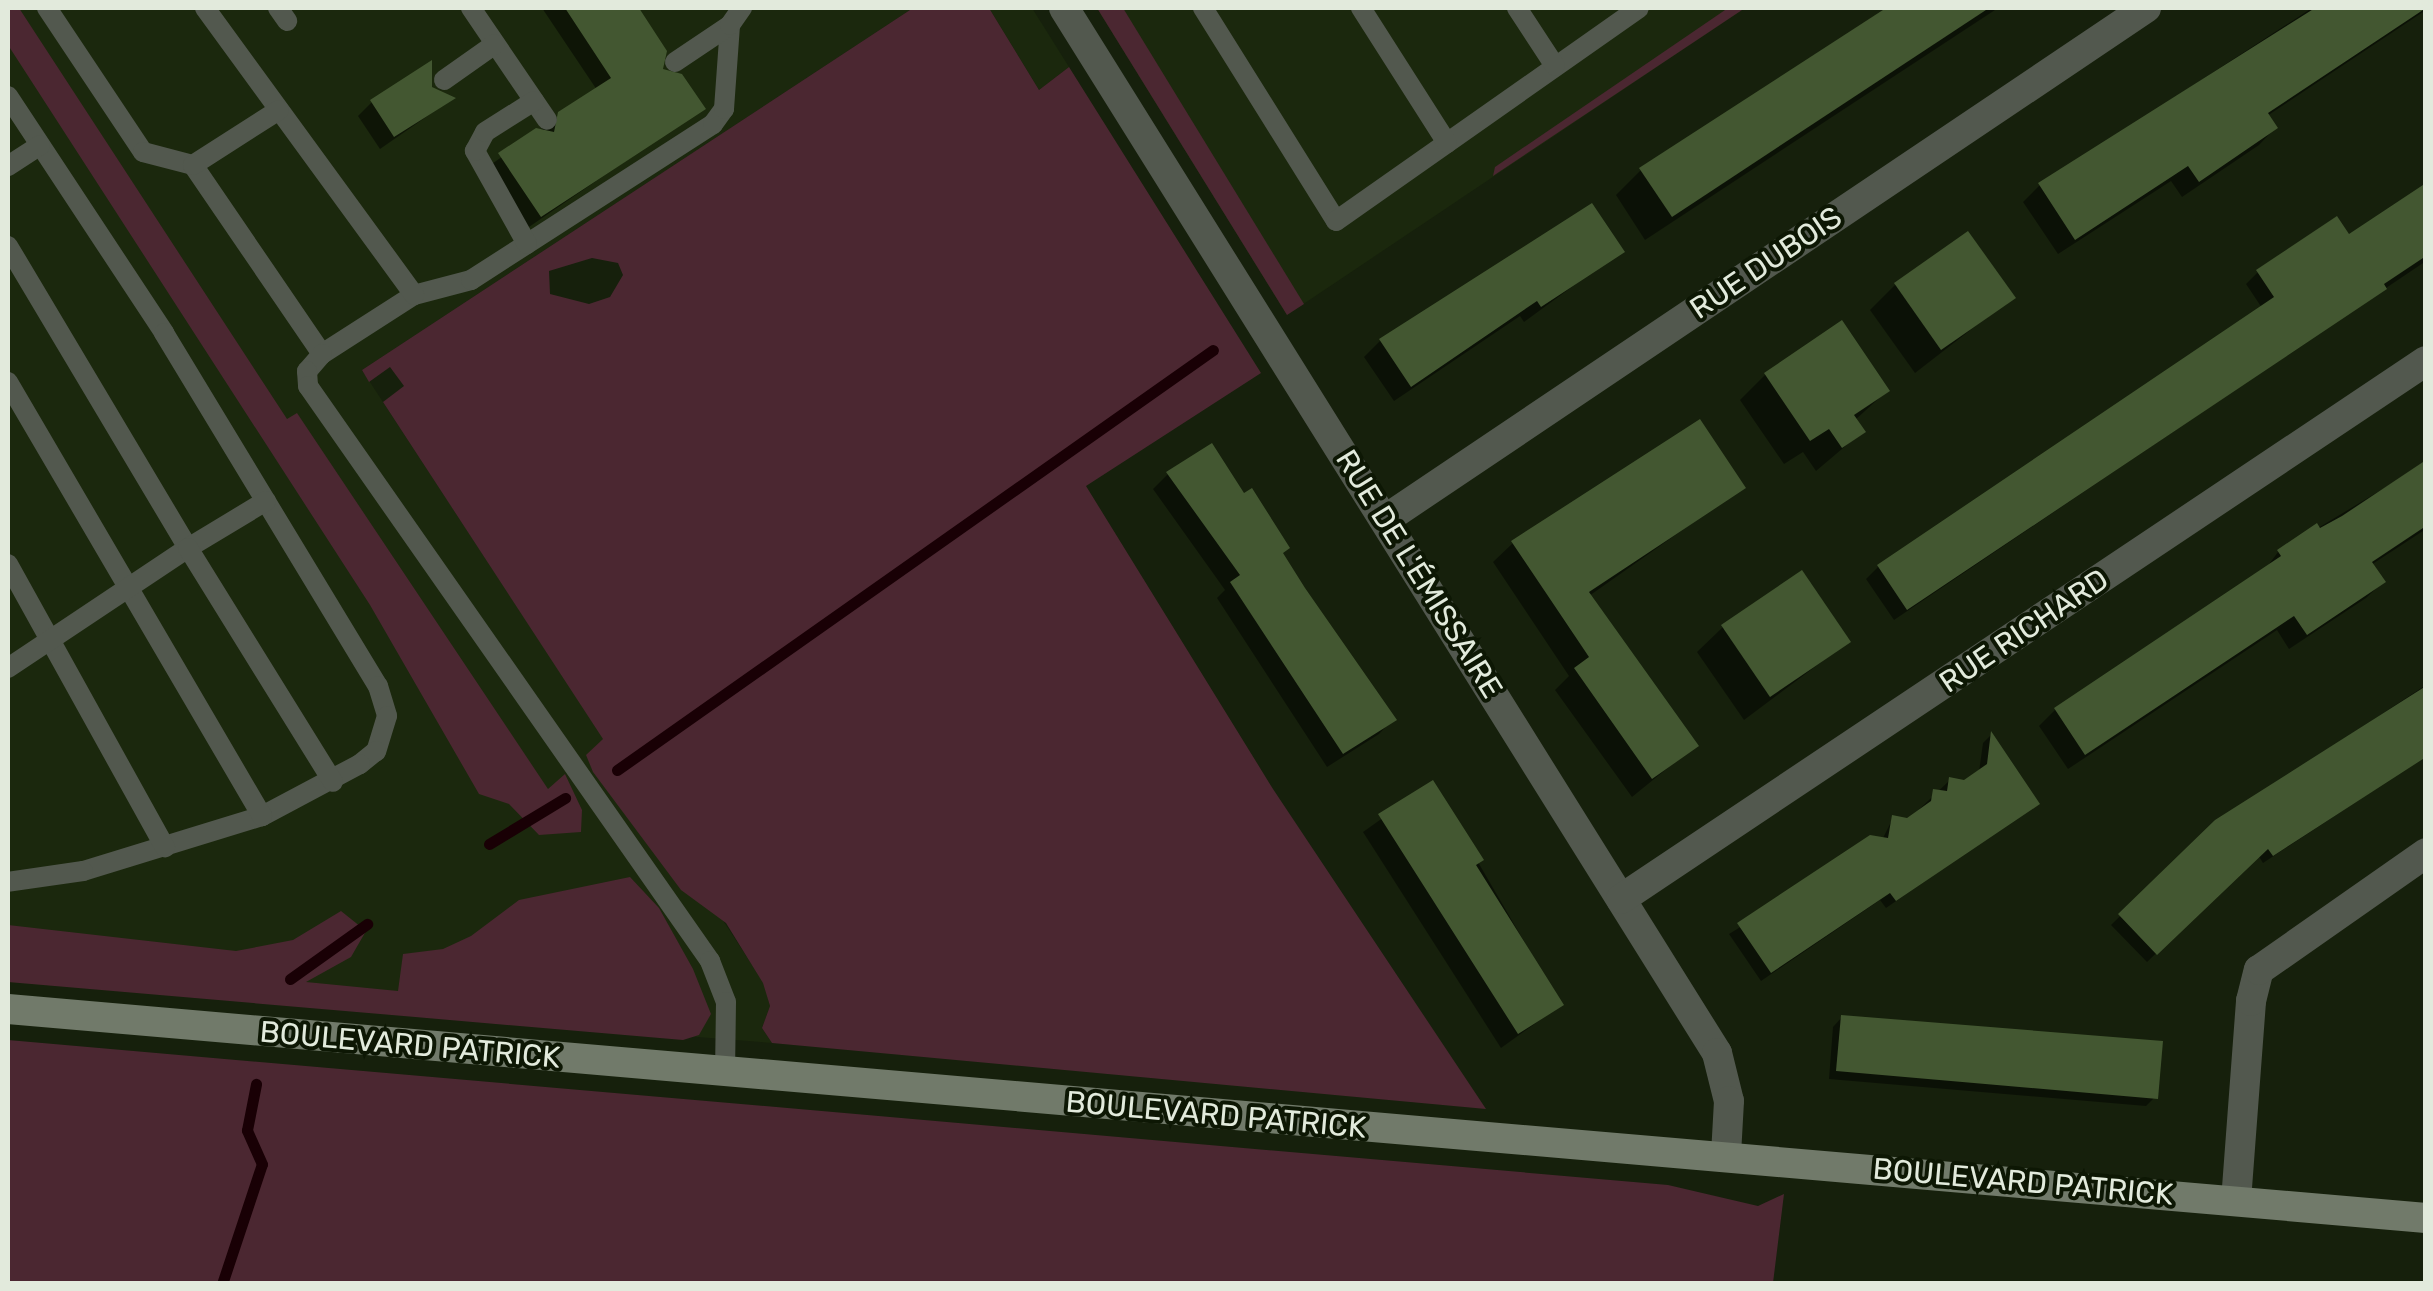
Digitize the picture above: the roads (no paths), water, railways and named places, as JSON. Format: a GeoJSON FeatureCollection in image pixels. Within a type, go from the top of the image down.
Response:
{"type":"FeatureCollection","features":[{"type":"Feature","properties":{"kind":"street","name":"RUE DE L'ÉMISSAIRE"},"geometry":{"type":"LineString","coordinates":[[1064,8],[1722,1064],[1730,1113],[1726,1156]]}},
{"type":"Feature","properties":{"kind":"street","name":"RUE DUBOIS"},"geometry":{"type":"LineString","coordinates":[[1386,520],[2146,8]]}},
{"type":"Feature","properties":{"kind":"street","name":"RUE RICHARD"},"geometry":{"type":"LineString","coordinates":[[1621,899],[2426,361]]}},
{"type":"Feature","properties":{"kind":"street"},"geometry":{"type":"LineString","coordinates":[[2236,1201],[2251,1001],[2259,970],[2426,853]]}},
{"type":"Feature","properties":{"kind":"street","name":"BOULEVARD PATRICK"},"geometry":{"type":"LineString","coordinates":[[8,1009],[2426,1218]]}},
{"type":"Feature","properties":{"kind":"lane"},"geometry":{"type":"LineString","coordinates":[[47,8],[143,152],[193,165],[322,354]]}},
{"type":"Feature","properties":{"kind":"lane"},"geometry":{"type":"LineString","coordinates":[[204,8],[414,294]]}},
{"type":"Feature","properties":{"kind":"lane"},"geometry":{"type":"LineString","coordinates":[[471,8],[547,120]]}},
{"type":"Feature","properties":{"kind":"lane"},"geometry":{"type":"LineString","coordinates":[[1204,8],[1336,221],[1639,8]]}},
{"type":"Feature","properties":{"kind":"lane"},"geometry":{"type":"LineString","coordinates":[[1360,8],[1447,143]]}},
{"type":"Feature","properties":{"kind":"lane"},"geometry":{"type":"LineString","coordinates":[[1520,9],[1555,66]]}},
{"type":"Feature","properties":{"kind":"lane"},"geometry":{"type":"LineString","coordinates":[[675,62],[736,16]]}},
{"type":"Feature","properties":{"kind":"lane"},"geometry":{"type":"LineString","coordinates":[[725,1072],[726,1002],[710,961],[308,386],[307,372],[322,354],[414,294],[471,280],[712,124],[724,109],[736,16]]}},
{"type":"Feature","properties":{"kind":"lane"},"geometry":{"type":"LineString","coordinates":[[444,80],[495,44]]}},
{"type":"Feature","properties":{"kind":"lane"},"geometry":{"type":"LineString","coordinates":[[8,96],[266,501],[386,701],[384,736],[376,751],[332,782],[262,816],[83,872],[8,882]]}},
{"type":"Feature","properties":{"kind":"lane"},"geometry":{"type":"LineString","coordinates":[[527,244],[475,151],[485,132],[534,101]]}},
{"type":"Feature","properties":{"kind":"lane"},"geometry":{"type":"LineString","coordinates":[[193,165],[279,110]]}},
{"type":"Feature","properties":{"kind":"lane"},"geometry":{"type":"LineString","coordinates":[[8,166],[40,145]]}},
{"type":"Feature","properties":{"kind":"lane"},"geometry":{"type":"LineString","coordinates":[[8,246],[332,782]]}},
{"type":"Feature","properties":{"kind":"lane"},"geometry":{"type":"LineString","coordinates":[[8,382],[131,586],[262,816]]}},
{"type":"Feature","properties":{"kind":"lane"},"geometry":{"type":"LineString","coordinates":[[9,664],[266,501]]}},
{"type":"Feature","properties":{"kind":"lane"},"geometry":{"type":"LineString","coordinates":[[8,564],[165,846]]}},
{"type":"Feature","properties":{"kind":"waterway"},"geometry":{"type":"LineString","coordinates":[[617,770],[1213,350]]}},
{"type":"Feature","properties":{"kind":"waterway"},"geometry":{"type":"LineString","coordinates":[[489,844],[565,798]]}},
{"type":"Feature","properties":{"kind":"waterway"},"geometry":{"type":"LineString","coordinates":[[290,979],[367,924]]}},
{"type":"Feature","properties":{"kind":"waterway"},"geometry":{"type":"LineString","coordinates":[[222,1284],[262,1164],[247,1130],[256,1084]]}}]}
